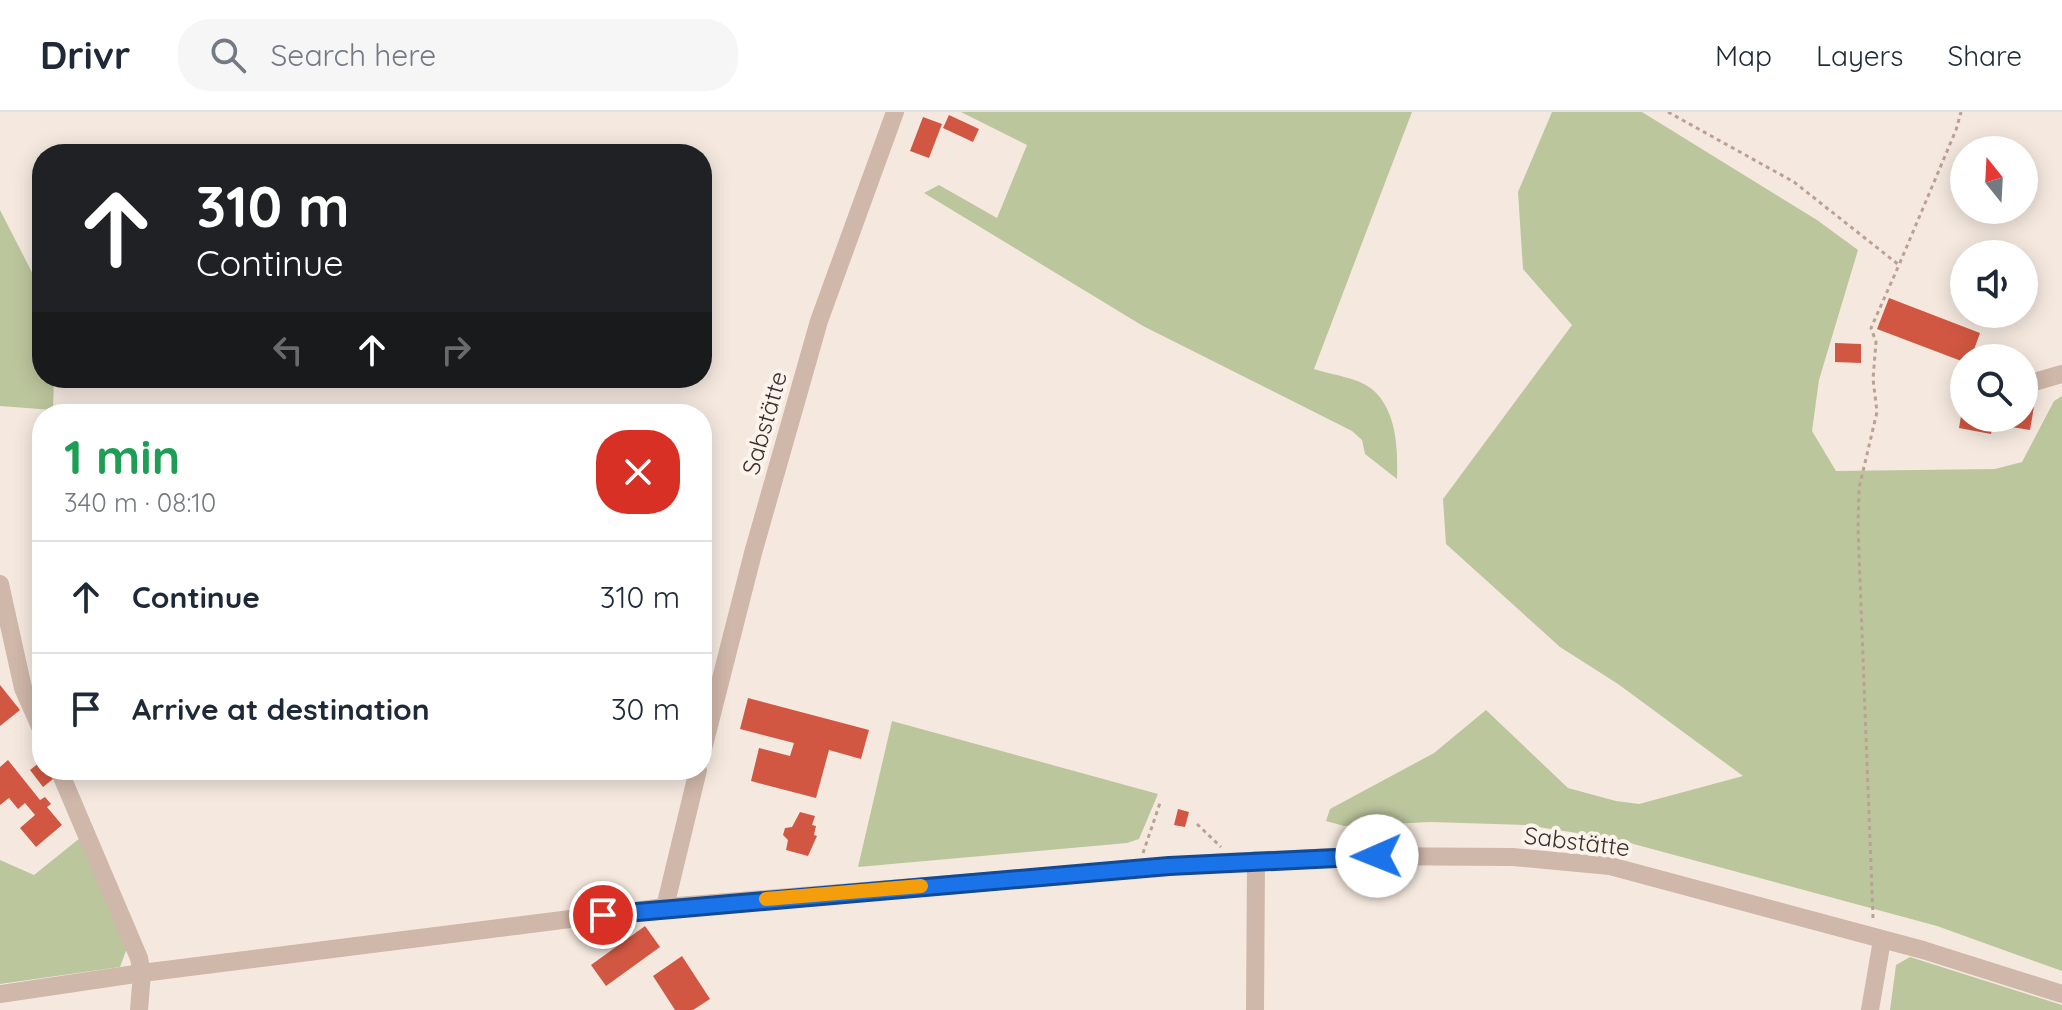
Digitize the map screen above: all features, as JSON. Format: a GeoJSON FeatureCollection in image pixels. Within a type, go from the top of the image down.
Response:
{"type":"FeatureCollection","features":[{"type":"Feature","properties":{"kind":"street","name":"Sabstätte"},"geometry":{"type":"LineString","coordinates":[[712,714],[753,553],[819,321],[895,112]]}},
{"type":"Feature","properties":{"kind":"street"},"geometry":{"type":"LineString","coordinates":[[2038,381],[2062,374]]}},
{"type":"Feature","properties":{"kind":"street"},"geometry":{"type":"LineString","coordinates":[[0,584],[3,620],[32,708]]}},
{"type":"Feature","properties":{"kind":"street"},"geometry":{"type":"LineString","coordinates":[[63,780],[134,944],[142,973],[139,1010]]}},
{"type":"Feature","properties":{"kind":"street"},"geometry":{"type":"LineString","coordinates":[[665,907],[696,780]]}},
{"type":"Feature","properties":{"kind":"street","name":"Sabstätte"},"geometry":{"type":"LineString","coordinates":[[0,994],[142,973],[665,907],[1225,862],[1450,856],[1559,860],[1610,866],[1878,939],[2062,994]]}},
{"type":"Feature","properties":{"kind":"street"},"geometry":{"type":"LineString","coordinates":[[1255,1010],[1256,860]]}},
{"type":"Feature","properties":{"kind":"street"},"geometry":{"type":"LineString","coordinates":[[1870,1010],[1878,939]]}},
{"type":"Feature","properties":{"kind":"path"},"geometry":{"type":"LineString","coordinates":[[1668,112],[1794,182],[1899,265]]}},
{"type":"Feature","properties":{"kind":"path"},"geometry":{"type":"LineString","coordinates":[[1878,939],[1858,544],[1859,488],[1877,412],[1873,379],[1876,342],[1871,328],[1961,112]]}},
{"type":"Feature","properties":{"kind":"path"},"geometry":{"type":"LineString","coordinates":[[1141,868],[1144,845],[1160,803]]}},
{"type":"Feature","properties":{"kind":"path"},"geometry":{"type":"LineString","coordinates":[[1197,824],[1219,844],[1225,862]]}},
{"type":"Feature","properties":{"kind":"green space"},"geometry":{"type":"Polygon","coordinates":[[[961,112],[1412,112],[1314,369],[1360,382],[1381,399],[1394,432],[1397,479],[1365,454],[1362,440],[1352,431],[1143,326],[924,193],[939,185],[997,218],[1027,145],[961,112]]]}},
{"type":"Feature","properties":{"kind":"green space"},"geometry":{"type":"Polygon","coordinates":[[[1552,112],[1642,112],[1817,220],[1858,250],[1819,380],[1812,431],[1836,471],[1995,469],[2022,462],[2054,401],[2062,396],[2062,971],[1937,926],[1615,839],[1526,825],[1431,822],[1344,826],[1326,821],[1330,809],[1434,753],[1486,710],[1568,788],[1616,801],[1639,804],[1743,776],[1618,684],[1560,647],[1446,544],[1443,499],[1572,325],[1523,269],[1518,192],[1552,112]]]}},
{"type":"Feature","properties":{"kind":"green space"},"geometry":{"type":"Polygon","coordinates":[[[0,210],[32,272],[32,388],[54,388],[53,404],[32,404],[32,408],[0,406],[0,210]]]}},
{"type":"Feature","properties":{"kind":"green space"},"geometry":{"type":"Polygon","coordinates":[[[892,721],[1158,794],[1139,839],[1127,843],[858,867],[892,721]]]}},
{"type":"Feature","properties":{"kind":"green space"},"geometry":{"type":"Polygon","coordinates":[[[80,838],[127,948],[120,967],[0,984],[0,860],[34,875],[80,838]]]}},
{"type":"Feature","properties":{"kind":"green space"},"geometry":{"type":"Polygon","coordinates":[[[1910,957],[2062,1005],[2062,1010],[1890,1010],[1896,965],[1910,957]]]}},
{"type":"Feature","properties":{"kind":"building"},"geometry":{"type":"Polygon","coordinates":[[[949,115],[979,129],[973,142],[943,128],[949,115]]]}},
{"type":"Feature","properties":{"kind":"building"},"geometry":{"type":"Polygon","coordinates":[[[923,117],[942,124],[929,158],[910,151],[923,117]]]}},
{"type":"Feature","properties":{"kind":"building"},"geometry":{"type":"Polygon","coordinates":[[[1889,298],[1950,321],[1950,328],[1967,328],[1980,333],[1976,344],[1950,344],[1950,357],[1877,329],[1889,298]]]}},
{"type":"Feature","properties":{"kind":"building"},"geometry":{"type":"Polygon","coordinates":[[[1835,343],[1861,344],[1861,363],[1835,362],[1835,343]]]}},
{"type":"Feature","properties":{"kind":"building"},"geometry":{"type":"Polygon","coordinates":[[[0,685],[20,710],[0,726],[0,685]]]}},
{"type":"Feature","properties":{"kind":"building"},"geometry":{"type":"Polygon","coordinates":[[[748,698],[869,730],[861,759],[829,750],[816,798],[751,781],[759,748],[790,756],[794,743],[740,729],[748,698]]]}},
{"type":"Feature","properties":{"kind":"building"},"geometry":{"type":"Polygon","coordinates":[[[8,760],[40,800],[45,797],[51,804],[47,807],[62,825],[36,847],[20,828],[35,815],[25,803],[18,809],[9,798],[0,805],[0,767],[8,760]]]}},
{"type":"Feature","properties":{"kind":"building"},"geometry":{"type":"Polygon","coordinates":[[[38,780],[52,780],[43,787],[38,780]]]}},
{"type":"Feature","properties":{"kind":"building"},"geometry":{"type":"Polygon","coordinates":[[[1178,809],[1189,812],[1185,827],[1174,825],[1178,809]]]}},
{"type":"Feature","properties":{"kind":"building"},"geometry":{"type":"Polygon","coordinates":[[[800,812],[815,816],[812,825],[816,826],[814,835],[817,836],[808,856],[786,850],[788,840],[783,835],[785,828],[792,827],[800,812]]]}},
{"type":"Feature","properties":{"kind":"building"},"geometry":{"type":"Polygon","coordinates":[[[645,926],[660,947],[606,986],[591,965],[645,926]]]}},
{"type":"Feature","properties":{"kind":"building"},"geometry":{"type":"Polygon","coordinates":[[[682,956],[710,999],[693,1010],[675,1010],[653,976],[682,956]]]}},
{"type":"Feature","properties":{"kind":"slow traffic"},"geometry":{"type":"LineString","coordinates":[[766,899],[921,886]]}},
{"type":"Feature","properties":{"kind":"route"},"geometry":{"type":"LineString","coordinates":[[603,915],[665,907],[1169,866],[1377,856]]}}]}
